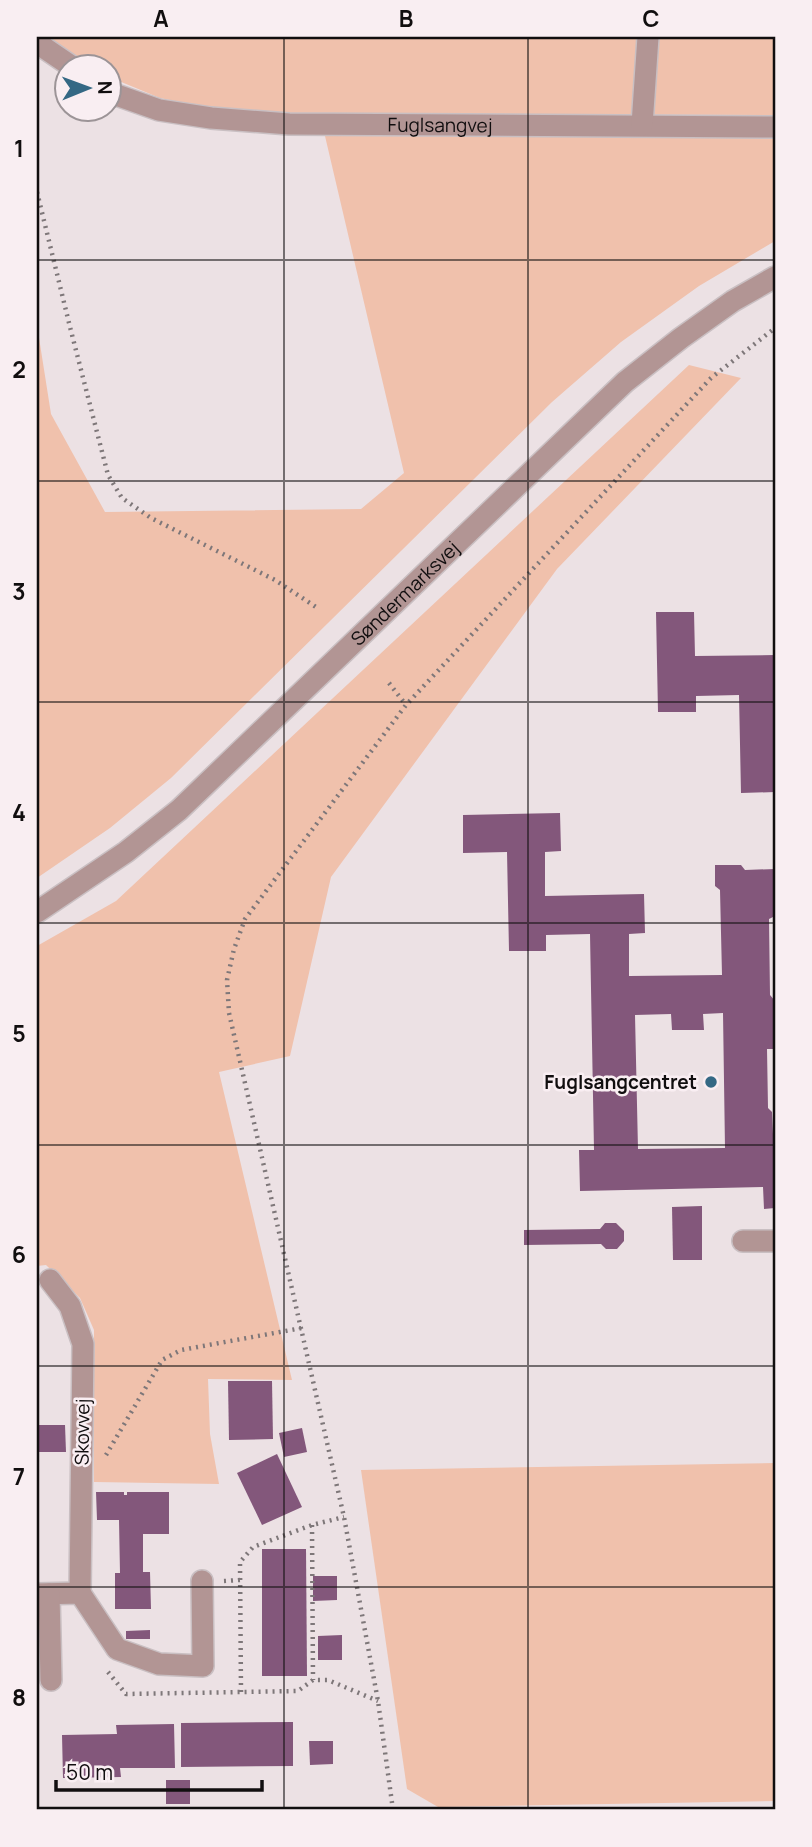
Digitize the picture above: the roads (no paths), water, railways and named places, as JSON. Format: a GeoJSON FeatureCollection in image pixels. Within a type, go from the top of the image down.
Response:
{"type":"FeatureCollection","features":[{"type":"Feature","properties":{"kind":"street"},"geometry":{"type":"LineString","coordinates":[[642,125],[648,37]]}},
{"type":"Feature","properties":{"kind":"street"},"geometry":{"type":"LineString","coordinates":[[37,41],[52,53]]}},
{"type":"Feature","properties":{"kind":"street","name":"Fuglsangvej"},"geometry":{"type":"LineString","coordinates":[[122,97],[159,110],[211,118],[289,124],[775,127]]}},
{"type":"Feature","properties":{"kind":"street","name":"Søndermarksvej"},"geometry":{"type":"LineString","coordinates":[[37,912],[126,852],[179,810],[625,382],[691,330],[733,301],[775,277]]}},
{"type":"Feature","properties":{"kind":"street"},"geometry":{"type":"LineString","coordinates":[[743,1241],[775,1241]]}},
{"type":"Feature","properties":{"kind":"street","name":"Skovvej"},"geometry":{"type":"LineString","coordinates":[[50,1280],[70,1306],[83,1344],[80,1594]]}},
{"type":"Feature","properties":{"kind":"street"},"geometry":{"type":"LineString","coordinates":[[51,1680],[43,1594],[80,1594],[117,1649],[159,1664],[203,1666],[202,1581]]}},
{"type":"Feature","properties":{"kind":"place","name":"Fuglsangcentret"},"geometry":{"type":"Point","coordinates":[711,1082]}}]}
